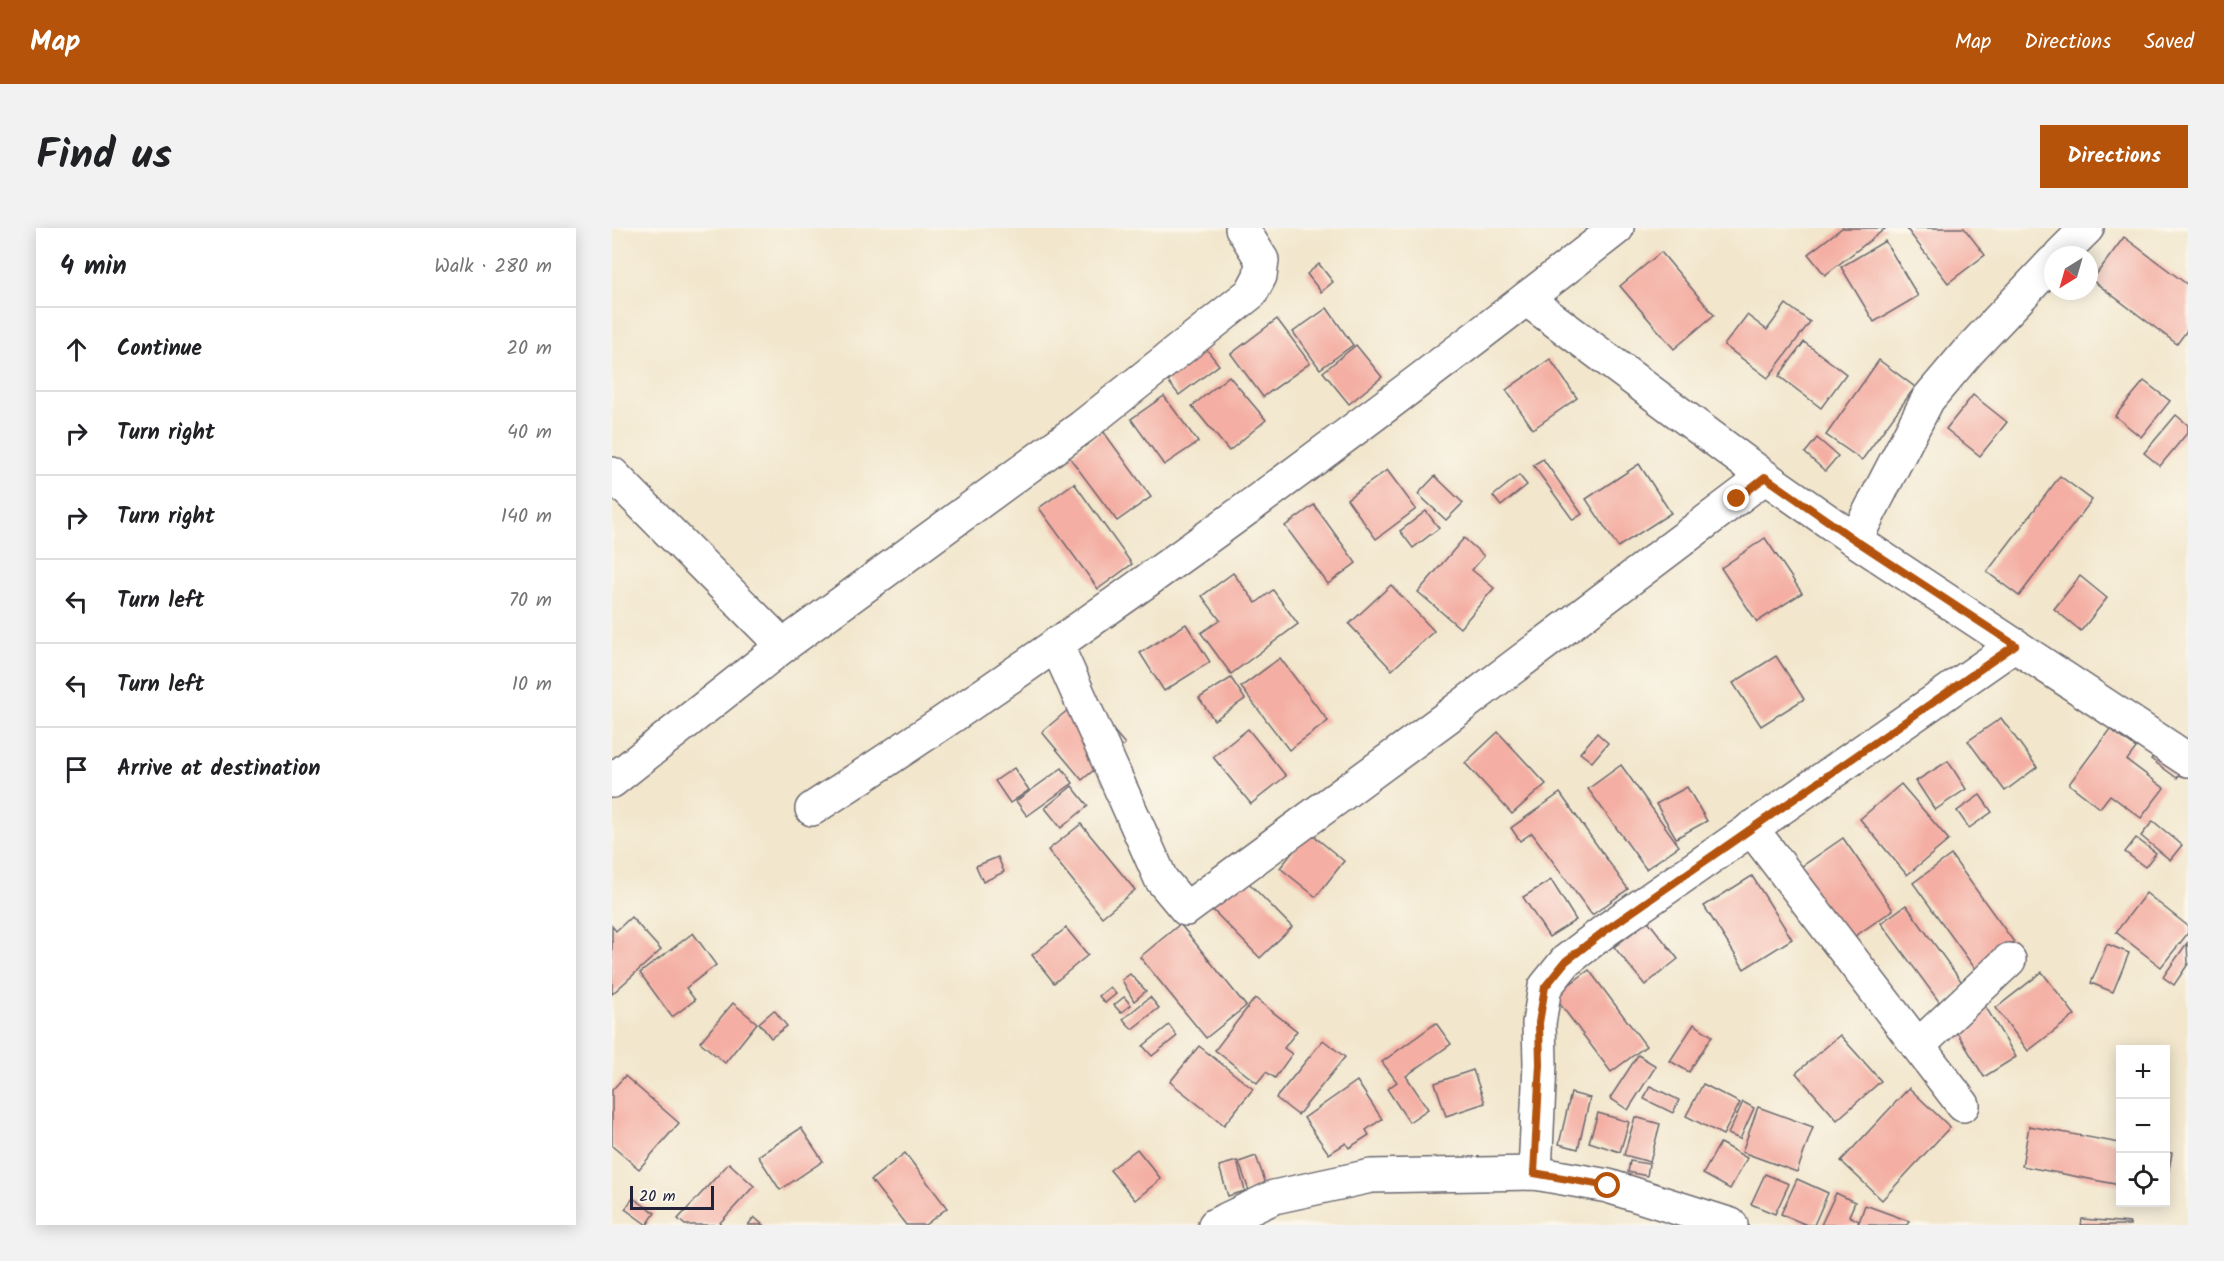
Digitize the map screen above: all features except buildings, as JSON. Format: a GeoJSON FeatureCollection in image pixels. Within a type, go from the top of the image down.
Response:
{"type":"FeatureCollection","features":[{"type":"Feature","properties":{"kind":"street"},"geometry":{"type":"LineString","coordinates":[[612,781],[783,646],[1082,427],[1251,293],[1260,276],[1263,260],[1242,228]]}},
{"type":"Feature","properties":{"kind":"street"},"geometry":{"type":"LineString","coordinates":[[812,809],[928,734],[1193,549],[1617,228]]}},
{"type":"Feature","properties":{"kind":"street"},"geometry":{"type":"LineString","coordinates":[[2069,246],[2087,228]]}},
{"type":"Feature","properties":{"kind":"street"},"geometry":{"type":"LineString","coordinates":[[1855,540],[1928,399],[1967,353],[2044,272]]}},
{"type":"Feature","properties":{"kind":"street"},"geometry":{"type":"LineString","coordinates":[[1526,299],[1765,477],[1855,540],[2188,760]]}},
{"type":"Feature","properties":{"kind":"street"},"geometry":{"type":"LineString","coordinates":[[612,474],[783,646]]}},
{"type":"Feature","properties":{"kind":"street"},"geometry":{"type":"LineString","coordinates":[[1056,644],[1161,879],[1186,909],[1456,711],[1765,477]]}},
{"type":"Feature","properties":{"kind":"street"},"geometry":{"type":"LineString","coordinates":[[1534,1173],[1540,1064],[1539,1023],[1545,987],[1566,961],[1606,930],[2015,645]]}},
{"type":"Feature","properties":{"kind":"street"},"geometry":{"type":"LineString","coordinates":[[1751,828],[1962,1105]]}},
{"type":"Feature","properties":{"kind":"street"},"geometry":{"type":"LineString","coordinates":[[1918,1046],[2008,960]]}},
{"type":"Feature","properties":{"kind":"street"},"geometry":{"type":"LineString","coordinates":[[1215,1225],[1274,1197],[1371,1176],[1534,1173],[1608,1186],[1731,1225]]}},
{"type":"Feature","properties":{"kind":"route"},"geometry":{"type":"LineString","coordinates":[[1608,1186],[1534,1173],[1540,1064],[1539,1023],[1545,987],[1566,961],[1606,930],[2015,645],[1855,540],[1765,477],[1737,499]]}}]}
